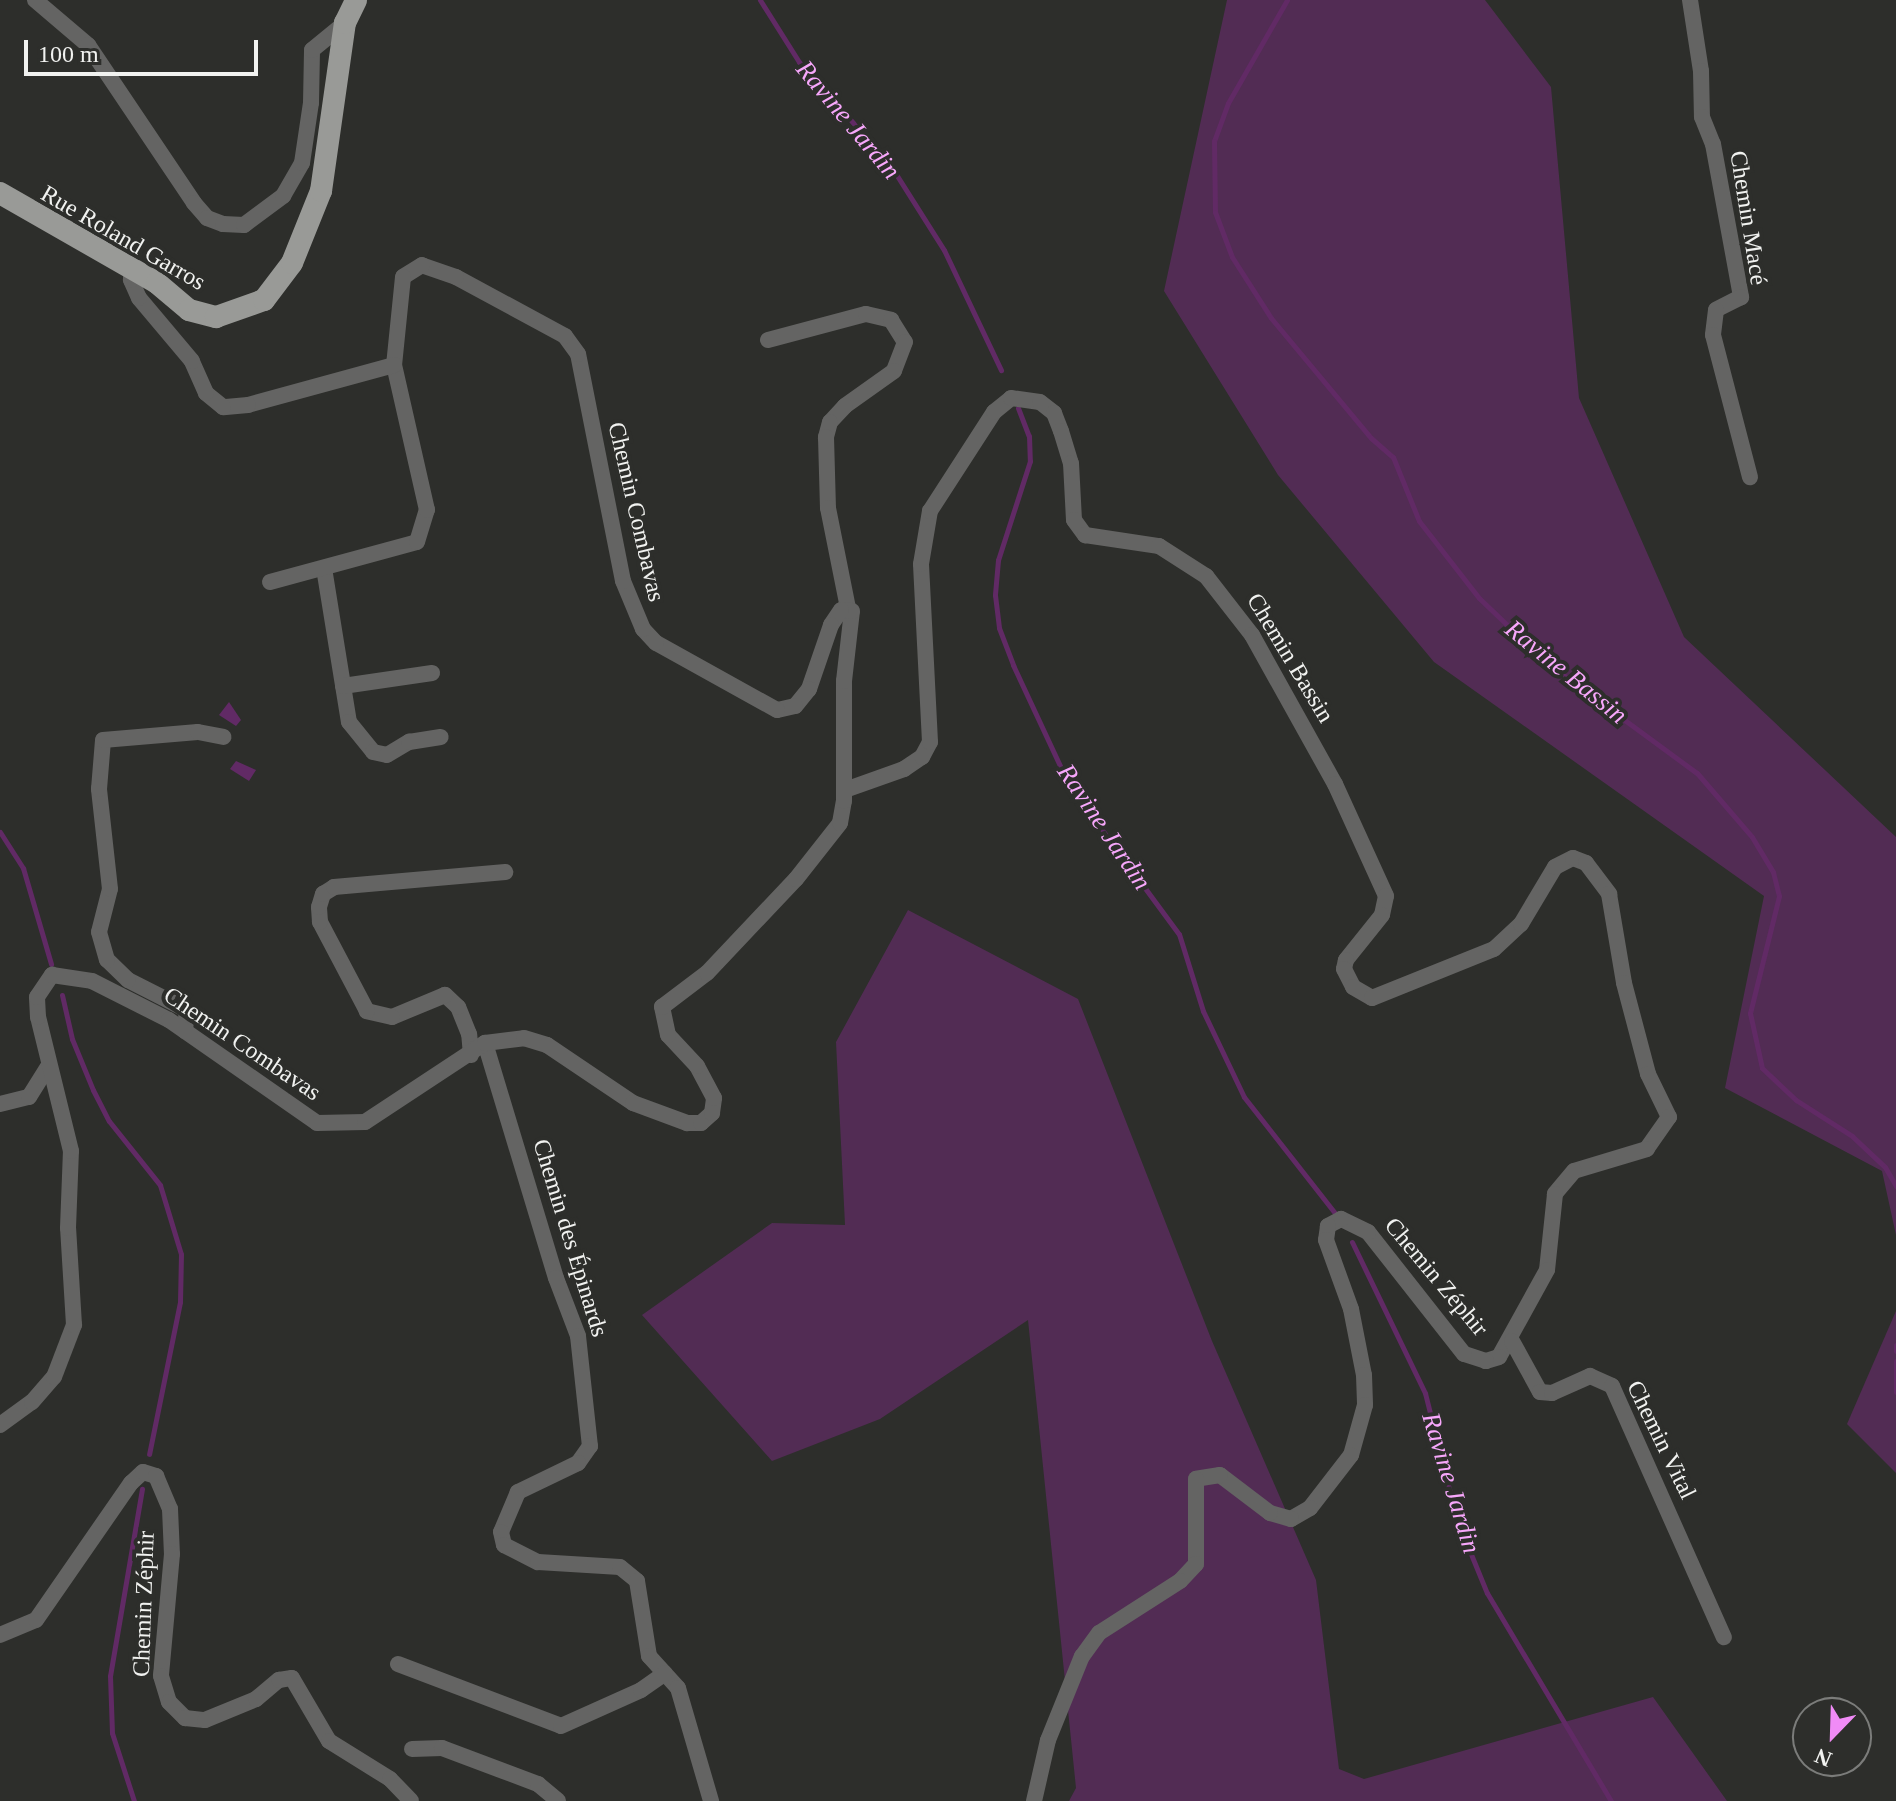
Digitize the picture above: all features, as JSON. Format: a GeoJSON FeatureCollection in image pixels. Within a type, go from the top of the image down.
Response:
{"type":"FeatureCollection","features":[{"type":"Feature","properties":{"kind":"main road","name":"Rue Roland Garros"},"geometry":{"type":"LineString","coordinates":[[0,193],[22,210],[132,268],[189,310],[216,317],[264,300],[278,284],[303,241],[321,191],[345,23],[356,0]]}},
{"type":"Feature","properties":{"kind":"street"},"geometry":{"type":"LineString","coordinates":[[35,0],[88,45],[194,203],[207,218],[223,224],[244,225],[283,196],[302,163],[311,103],[312,50],[345,23]]}},
{"type":"Feature","properties":{"kind":"street","name":"Chemin Macé"},"geometry":{"type":"LineString","coordinates":[[1690,0],[1701,71],[1702,117],[1713,144],[1741,297],[1716,310],[1713,335],[1750,477]]}},
{"type":"Feature","properties":{"kind":"street","name":"Chemin Combavas"},"geometry":{"type":"LineString","coordinates":[[394,365],[403,277],[422,265],[456,277],[565,336],[578,354],[631,608],[656,643],[760,704],[777,710],[795,706],[809,689],[831,625],[848,608]]}},
{"type":"Feature","properties":{"kind":"street"},"geometry":{"type":"LineString","coordinates":[[132,268],[131,280],[139,298],[192,361],[206,393],[223,407],[248,405],[394,365],[427,510],[425,527],[417,542],[400,550],[270,582]]}},
{"type":"Feature","properties":{"kind":"street"},"geometry":{"type":"LineString","coordinates":[[485,1043],[524,1038],[547,1045],[633,1103],[687,1123],[701,1123],[712,1113],[708,1082],[668,1035],[662,1007],[707,973],[796,879],[840,823],[845,790],[844,681],[854,625],[828,508],[826,437],[830,422],[845,406],[894,371],[905,342],[891,320],[866,314],[768,340]]}},
{"type":"Feature","properties":{"kind":"street","name":"Chemin Bassin"},"geometry":{"type":"LineString","coordinates":[[845,790],[904,769],[922,757],[930,742],[921,564],[930,511],[994,412],[1011,398],[1040,402],[1054,413],[1061,431],[1071,463],[1074,520],[1085,535],[1159,546],[1206,576],[1252,635],[1335,784],[1386,896],[1382,915],[1346,960],[1344,969],[1353,987],[1372,998],[1494,949],[1521,924],[1555,867],[1573,858],[1586,863],[1609,894],[1624,983],[1648,1074],[1657,1089]]}},
{"type":"Feature","properties":{"kind":"street"},"geometry":{"type":"LineString","coordinates":[[324,568],[349,722],[373,752],[387,755],[409,742],[441,737]]}},
{"type":"Feature","properties":{"kind":"street"},"geometry":{"type":"LineString","coordinates":[[343,686],[432,673]]}},
{"type":"Feature","properties":{"kind":"street"},"geometry":{"type":"LineString","coordinates":[[185,1031],[187,1010],[128,980],[107,960],[99,932],[110,889],[99,789],[103,740],[198,732],[224,737]]}},
{"type":"Feature","properties":{"kind":"street"},"geometry":{"type":"LineString","coordinates":[[471,1055],[469,1034],[458,1007],[445,995],[392,1017],[367,1011],[320,922],[319,907],[323,894],[334,887],[505,872]]}},
{"type":"Feature","properties":{"kind":"street","name":"Chemin Combavas"},"geometry":{"type":"LineString","coordinates":[[0,1425],[32,1402],[54,1377],[74,1325],[68,1228],[71,1151],[48,1066],[37,997],[52,975],[92,981],[185,1031],[302,1116],[343,1126],[365,1122],[485,1043]]}},
{"type":"Feature","properties":{"kind":"street","name":"Chemin des Épinards"},"geometry":{"type":"LineString","coordinates":[[485,1043],[578,1336],[590,1446],[578,1463],[518,1492],[501,1532],[504,1545],[538,1562],[620,1567],[637,1581],[649,1656],[678,1688],[711,1801]]}},
{"type":"Feature","properties":{"kind":"street"},"geometry":{"type":"LineString","coordinates":[[0,1104],[29,1097],[48,1066]]}},
{"type":"Feature","properties":{"kind":"street","name":"Chemin Zéphir"},"geometry":{"type":"LineString","coordinates":[[1034,1801],[1048,1740],[1082,1656],[1099,1633],[1180,1581],[1196,1564],[1196,1479],[1220,1475],[1270,1513],[1291,1519],[1310,1508],[1351,1455],[1365,1405],[1364,1375],[1351,1309],[1326,1240],[1328,1226],[1341,1219],[1368,1232],[1464,1354],[1486,1361],[1499,1357],[1512,1341],[1547,1270],[1555,1194],[1574,1171],[1647,1149],[1656,1140],[1669,1117],[1657,1089]]}},
{"type":"Feature","properties":{"kind":"street","name":"Chemin Vital"},"geometry":{"type":"LineString","coordinates":[[1512,1341],[1540,1392],[1552,1393],[1590,1376],[1612,1386],[1724,1637]]}},
{"type":"Feature","properties":{"kind":"street","name":"Chemin Zéphir"},"geometry":{"type":"LineString","coordinates":[[0,1635],[36,1620],[131,1483],[143,1472],[156,1476],[170,1509],[172,1554],[161,1676],[169,1702],[185,1718],[205,1720],[256,1699],[279,1680],[292,1678],[329,1741],[390,1779],[411,1801]]}},
{"type":"Feature","properties":{"kind":"street"},"geometry":{"type":"LineString","coordinates":[[398,1664],[561,1726],[627,1697],[665,1673]]}},
{"type":"Feature","properties":{"kind":"street"},"geometry":{"type":"LineString","coordinates":[[412,1749],[442,1748],[538,1784],[558,1801]]}},
{"type":"Feature","properties":{"kind":"shaded area"},"geometry":{"type":"Polygon","coordinates":[[[1227,0],[1485,0],[1551,87],[1579,398],[1684,637],[1896,837],[1896,1235],[1882,1171],[1725,1088],[1764,896],[1434,662],[1278,475],[1164,291],[1227,0]]]}},
{"type":"Feature","properties":{"kind":"shaded area"},"geometry":{"type":"Polygon","coordinates":[[[229,702],[241,720],[236,726],[219,715],[229,702]]]}},
{"type":"Feature","properties":{"kind":"shaded area"},"geometry":{"type":"Polygon","coordinates":[[[236,761],[256,770],[249,781],[230,769],[236,761]]]}},
{"type":"Feature","properties":{"kind":"shaded area"},"geometry":{"type":"Polygon","coordinates":[[[908,910],[1078,999],[1212,1341],[1316,1580],[1339,1769],[1364,1779],[1653,1697],[1727,1801],[1069,1801],[1076,1788],[1028,1320],[880,1419],[772,1461],[642,1315],[772,1223],[845,1225],[836,1042],[908,910]]]}},
{"type":"Feature","properties":{"kind":"shaded area"},"geometry":{"type":"Polygon","coordinates":[[[1896,1311],[1896,1473],[1847,1424],[1896,1311]]]}},
{"type":"Feature","properties":{"kind":"waterway","name":"Ravine Jardin"},"geometry":{"type":"LineString","coordinates":[[760,0],[799,62],[889,163],[944,250],[1001,370]]}},
{"type":"Feature","properties":{"kind":"waterway","name":"Ravine Bassin"},"geometry":{"type":"LineString","coordinates":[[1287,0],[1228,103],[1214,141],[1215,212],[1232,257],[1271,318],[1371,438],[1393,457],[1419,521],[1479,598],[1547,663],[1697,773],[1752,837],[1773,872],[1779,896],[1750,1013],[1762,1068],[1796,1100],[1852,1136],[1885,1167],[1896,1186]]}},
{"type":"Feature","properties":{"kind":"waterway","name":"Ravine Jardin"},"geometry":{"type":"LineString","coordinates":[[1018,408],[1029,436],[1030,461],[998,560],[995,595],[999,628],[1013,665],[1069,785],[1179,934],[1203,1011],[1244,1097],[1335,1213]]}},
{"type":"Feature","properties":{"kind":"waterway"},"geometry":{"type":"LineString","coordinates":[[0,832],[23,868],[51,964]]}},
{"type":"Feature","properties":{"kind":"waterway"},"geometry":{"type":"LineString","coordinates":[[62,995],[72,1039],[93,1090],[109,1121],[160,1185],[181,1254],[180,1302],[149,1454]]}},
{"type":"Feature","properties":{"kind":"waterway","name":"Ravine Jardin"},"geometry":{"type":"LineString","coordinates":[[1352,1242],[1425,1393],[1457,1520],[1487,1593],[1611,1801]]}},
{"type":"Feature","properties":{"kind":"waterway","name":"Ravine Bassin"},"geometry":{"type":"LineString","coordinates":[[1896,1345],[1896,1351]]}},
{"type":"Feature","properties":{"kind":"waterway","name":"Ravine Bassin"},"geometry":{"type":"LineString","coordinates":[[1896,1361],[1896,1392]]}},
{"type":"Feature","properties":{"kind":"waterway"},"geometry":{"type":"LineString","coordinates":[[134,1801],[112,1733],[110,1676],[142,1489]]}}]}
